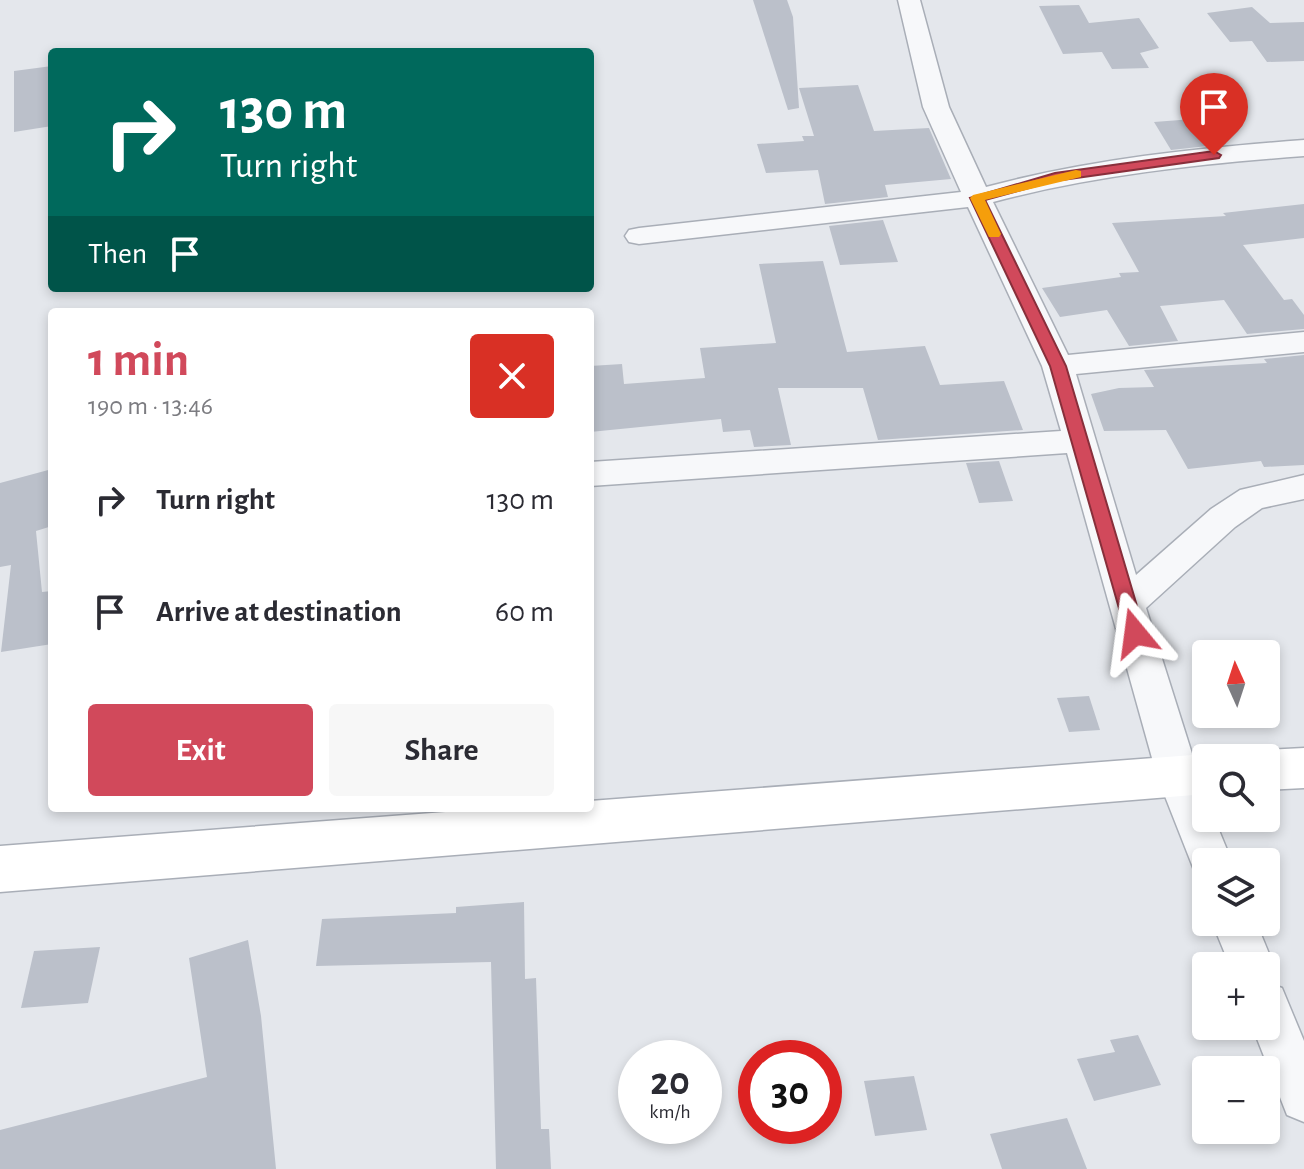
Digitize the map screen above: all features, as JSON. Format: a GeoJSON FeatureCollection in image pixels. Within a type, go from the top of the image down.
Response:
{"type":"FeatureCollection","features":[{"type":"Feature","properties":{"kind":"street"},"geometry":{"type":"LineString","coordinates":[[909,0],[936,107],[1058,366],[1127,604],[1191,775],[1208,848]]}},
{"type":"Feature","properties":{"kind":"street"},"geometry":{"type":"LineString","coordinates":[[639,236],[977,198],[1055,177],[1214,155],[1304,148]]}},
{"type":"Feature","properties":{"kind":"street"},"geometry":{"type":"LineString","coordinates":[[1058,366],[1304,342]]}},
{"type":"Feature","properties":{"kind":"street"},"geometry":{"type":"LineString","coordinates":[[594,474],[1080,441]]}},
{"type":"Feature","properties":{"kind":"street"},"geometry":{"type":"LineString","coordinates":[[1127,604],[1223,518],[1252,498],[1304,487]]}},
{"type":"Feature","properties":{"kind":"street"},"geometry":{"type":"LineString","coordinates":[[1280,769],[1304,768]]}},
{"type":"Feature","properties":{"kind":"street"},"geometry":{"type":"LineString","coordinates":[[0,869],[1191,775]]}},
{"type":"Feature","properties":{"kind":"street"},"geometry":{"type":"LineString","coordinates":[[1280,1038],[1304,1099]]}},
{"type":"Feature","properties":{"kind":"building"},"geometry":{"type":"Polygon","coordinates":[[[753,0],[787,0],[793,17],[799,108],[788,110],[753,0]]]}},
{"type":"Feature","properties":{"kind":"building"},"geometry":{"type":"Polygon","coordinates":[[[1079,5],[1089,23],[1139,18],[1159,48],[1140,53],[1149,68],[1112,69],[1102,52],[1063,54],[1039,6],[1079,5]]]}},
{"type":"Feature","properties":{"kind":"building"},"geometry":{"type":"Polygon","coordinates":[[[1252,7],[1270,23],[1304,22],[1304,61],[1267,62],[1252,41],[1230,42],[1207,13],[1252,7]]]}},
{"type":"Feature","properties":{"kind":"building"},"geometry":{"type":"Polygon","coordinates":[[[48,67],[48,127],[14,132],[14,71],[48,67]]]}},
{"type":"Feature","properties":{"kind":"building"},"geometry":{"type":"Polygon","coordinates":[[[858,85],[874,131],[929,128],[951,179],[885,185],[888,197],[825,204],[818,170],[766,173],[757,144],[804,141],[802,136],[814,136],[799,88],[858,85]]]}},
{"type":"Feature","properties":{"kind":"building"},"geometry":{"type":"Polygon","coordinates":[[[1206,118],[1226,144],[1171,150],[1154,122],[1206,118]]]}},
{"type":"Feature","properties":{"kind":"building"},"geometry":{"type":"Polygon","coordinates":[[[1304,204],[1304,238],[1243,245],[1284,300],[1292,299],[1304,315],[1304,329],[1247,334],[1224,300],[1160,306],[1178,341],[1129,346],[1107,310],[1060,317],[1042,288],[1139,272],[1112,223],[1226,216],[1223,213],[1304,204]]]}},
{"type":"Feature","properties":{"kind":"building"},"geometry":{"type":"Polygon","coordinates":[[[883,220],[898,262],[840,265],[829,226],[883,220]]]}},
{"type":"Feature","properties":{"kind":"building"},"geometry":{"type":"Polygon","coordinates":[[[823,261],[847,352],[925,346],[940,385],[1004,381],[1023,430],[878,440],[863,388],[778,388],[791,445],[754,447],[750,430],[723,432],[721,419],[594,432],[594,366],[622,364],[624,384],[705,378],[700,348],[776,343],[759,264],[823,261]]]}},
{"type":"Feature","properties":{"kind":"building"},"geometry":{"type":"Polygon","coordinates":[[[1304,355],[1304,465],[1264,467],[1261,461],[1188,469],[1166,430],[1104,431],[1091,394],[1119,388],[1154,387],[1144,370],[1267,363],[1264,359],[1304,355]]]}},
{"type":"Feature","properties":{"kind":"building"},"geometry":{"type":"Polygon","coordinates":[[[999,461],[1013,501],[979,503],[966,463],[999,461]]]}},
{"type":"Feature","properties":{"kind":"building"},"geometry":{"type":"Polygon","coordinates":[[[48,470],[48,527],[36,531],[42,592],[48,591],[48,645],[1,652],[11,565],[0,567],[0,483],[48,470]]]}},
{"type":"Feature","properties":{"kind":"building"},"geometry":{"type":"Polygon","coordinates":[[[1089,696],[1100,730],[1069,732],[1057,698],[1089,696]]]}},
{"type":"Feature","properties":{"kind":"building"},"geometry":{"type":"Polygon","coordinates":[[[524,902],[525,979],[536,978],[541,1129],[549,1129],[551,1169],[496,1169],[491,962],[316,966],[322,919],[456,913],[456,907],[524,902]]]}},
{"type":"Feature","properties":{"kind":"building"},"geometry":{"type":"Polygon","coordinates":[[[248,940],[261,1016],[276,1169],[0,1169],[0,1130],[207,1077],[189,958],[248,940]]]}},
{"type":"Feature","properties":{"kind":"building"},"geometry":{"type":"Polygon","coordinates":[[[100,947],[88,1003],[21,1008],[34,951],[100,947]]]}},
{"type":"Feature","properties":{"kind":"building"},"geometry":{"type":"Polygon","coordinates":[[[1138,1035],[1161,1085],[1094,1101],[1077,1059],[1115,1052],[1110,1040],[1138,1035]]]}},
{"type":"Feature","properties":{"kind":"building"},"geometry":{"type":"Polygon","coordinates":[[[914,1076],[927,1130],[875,1136],[864,1081],[914,1076]]]}},
{"type":"Feature","properties":{"kind":"building"},"geometry":{"type":"Polygon","coordinates":[[[1067,1118],[1087,1169],[1002,1169],[990,1134],[1067,1118]]]}},
{"type":"Feature","properties":{"kind":"slow traffic"},"geometry":{"type":"LineString","coordinates":[[994,234],[977,198],[1076,174]]}},
{"type":"Feature","properties":{"kind":"route"},"geometry":{"type":"LineString","coordinates":[[1135,633],[1058,366],[977,198],[1055,177],[1214,155]]}}]}
